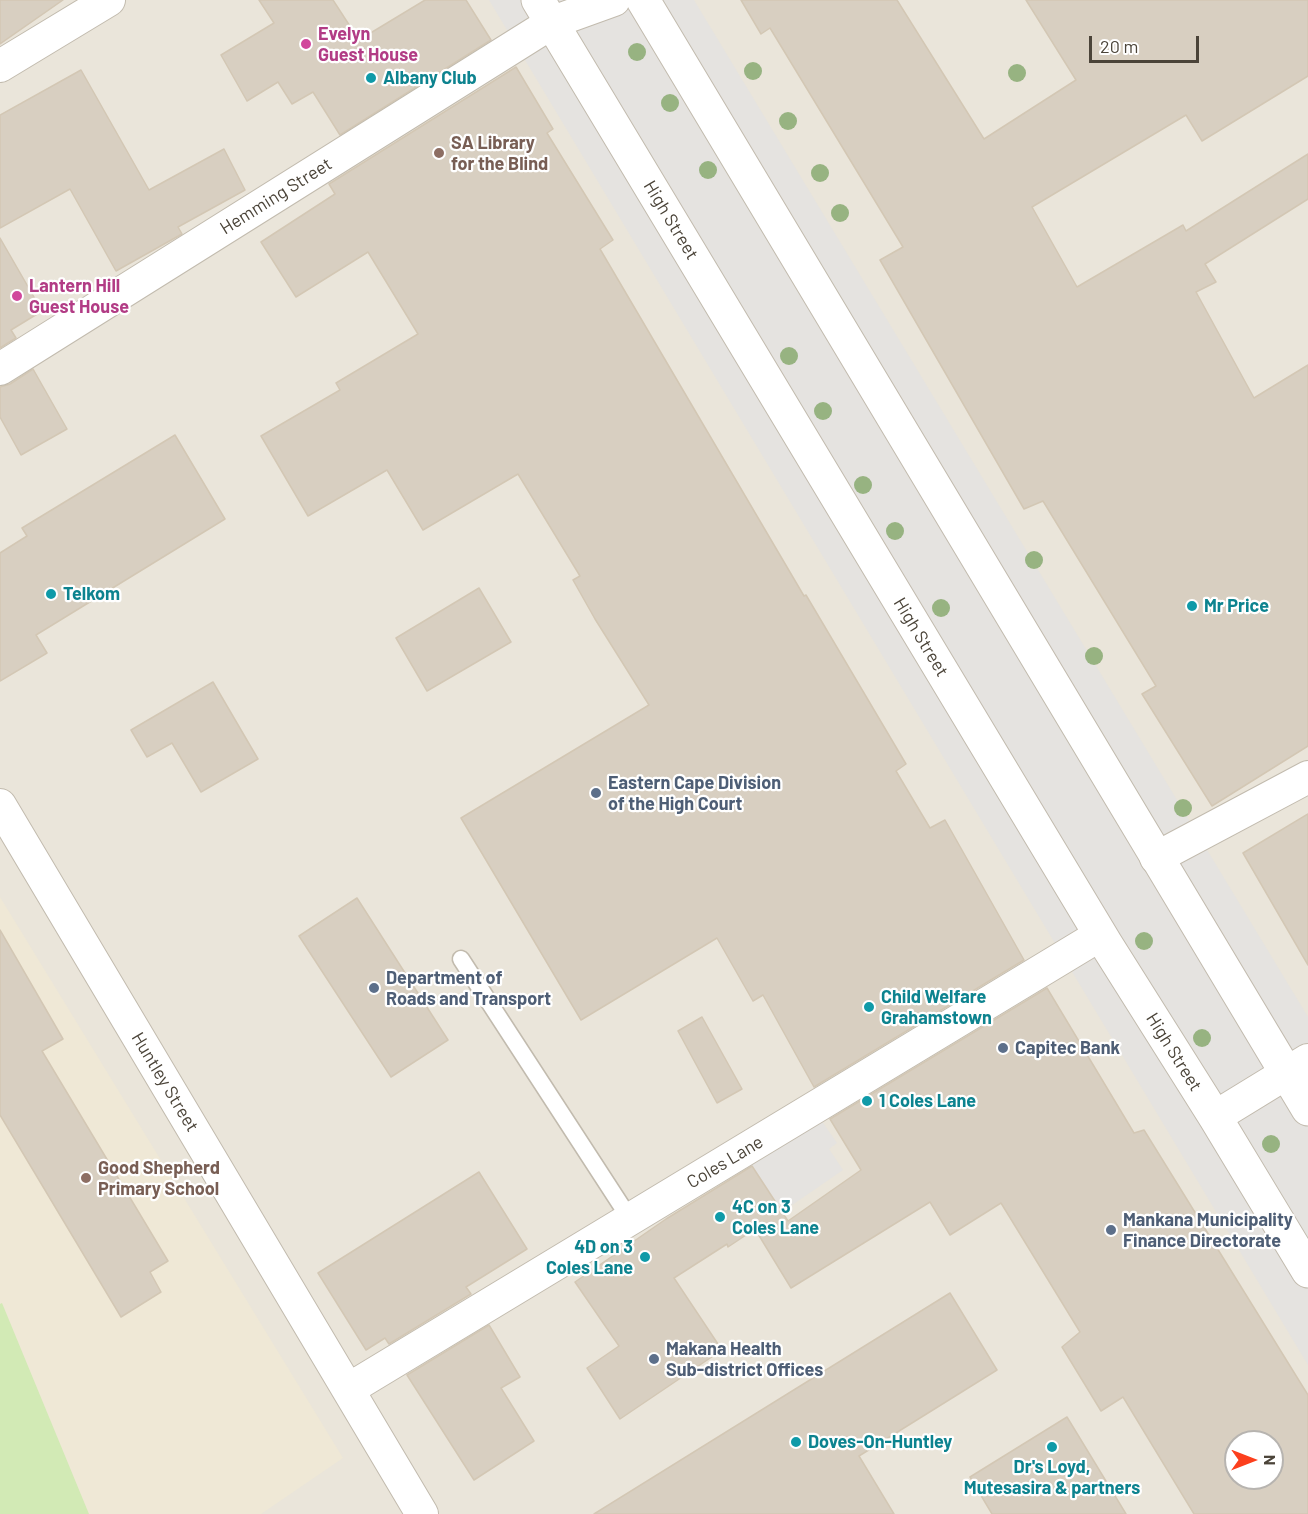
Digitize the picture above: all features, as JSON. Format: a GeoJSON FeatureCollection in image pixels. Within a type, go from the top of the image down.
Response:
{"type":"FeatureCollection","features":[{"type":"Feature","properties":{"kind":"street"},"geometry":{"type":"LineString","coordinates":[[0,66],[109,0]]}},
{"type":"Feature","properties":{"kind":"street","name":"Hemming Street"},"geometry":{"type":"LineString","coordinates":[[0,369],[545,11],[614,0]]}},
{"type":"Feature","properties":{"kind":"street"},"geometry":{"type":"LineString","coordinates":[[643,0],[1156,858],[1297,1066],[1308,1109]]}},
{"type":"Feature","properties":{"kind":"street","name":"High Street"},"geometry":{"type":"LineString","coordinates":[[545,11],[1100,935],[1215,1117],[1308,1271]]}},
{"type":"Feature","properties":{"kind":"street"},"geometry":{"type":"LineString","coordinates":[[1156,858],[1308,777]]}},
{"type":"Feature","properties":{"kind":"street","name":"Huntley Street"},"geometry":{"type":"LineString","coordinates":[[0,805],[422,1514]]}},
{"type":"Feature","properties":{"kind":"street","name":"Coles Lane"},"geometry":{"type":"LineString","coordinates":[[349,1389],[1100,935]]}},
{"type":"Feature","properties":{"kind":"street"},"geometry":{"type":"LineString","coordinates":[[1215,1117],[1297,1066]]}},
{"type":"Feature","properties":{"kind":"lane"},"geometry":{"type":"LineString","coordinates":[[461,959],[630,1219]]}},
{"type":"Feature","properties":{"kind":"shaded area"},"geometry":{"type":"Polygon","coordinates":[[[0,0],[1308,0],[1308,1514],[0,1514],[0,0]]]}},
{"type":"Feature","properties":{"kind":"shaded area"},"geometry":{"type":"Polygon","coordinates":[[[489,0],[694,0],[1308,1017],[1308,1365],[489,0]]]}},
{"type":"Feature","properties":{"kind":"shaded area","name":"Good Shepherd Primary School"},"geometry":{"type":"Polygon","coordinates":[[[0,897],[343,1458],[261,1514],[0,1514],[0,897]]]}},
{"type":"Feature","properties":{"kind":"shaded area","name":"1 Coles Lane"},"geometry":{"type":"Polygon","coordinates":[[[819,1117],[837,1143],[829,1149],[843,1170],[782,1212],[750,1163],[819,1117]]]}},
{"type":"Feature","properties":{"kind":"green space"},"geometry":{"type":"Polygon","coordinates":[[[2,1303],[89,1514],[0,1514],[0,1304],[2,1303]]]}},
{"type":"Feature","properties":{"kind":"building"},"geometry":{"type":"Polygon","coordinates":[[[0,0],[63,0],[0,44],[0,0]]]}},
{"type":"Feature","properties":{"kind":"building","name":"Albany Club"},"geometry":{"type":"Polygon","coordinates":[[[259,0],[333,0],[359,40],[425,0],[466,0],[491,40],[340,135],[313,92],[292,104],[278,82],[247,101],[221,55],[274,23],[259,0]]]}},
{"type":"Feature","properties":{"kind":"building"},"geometry":{"type":"Polygon","coordinates":[[[741,0],[897,0],[984,139],[1076,80],[1026,0],[1308,0],[1308,76],[1202,141],[1186,115],[1032,207],[1077,287],[1183,225],[1186,231],[1308,154],[1308,199],[1205,264],[1216,282],[1196,292],[1254,398],[1308,365],[1308,746],[1212,806],[1142,694],[1156,686],[1043,501],[1024,509],[880,260],[903,247],[770,28],[761,34],[741,0]]]}},
{"type":"Feature","properties":{"kind":"building"},"geometry":{"type":"Polygon","coordinates":[[[516,67],[553,129],[547,133],[613,240],[600,249],[804,596],[806,595],[906,764],[896,771],[930,828],[945,820],[1024,960],[814,1087],[763,995],[753,1001],[717,938],[581,1020],[461,818],[649,705],[595,619],[573,580],[580,576],[518,474],[423,530],[387,470],[308,516],[261,436],[340,390],[336,383],[418,334],[368,252],[296,297],[261,242],[335,194],[329,184],[516,67]]]}},
{"type":"Feature","properties":{"kind":"building"},"geometry":{"type":"Polygon","coordinates":[[[81,70],[149,190],[224,149],[245,190],[178,227],[182,234],[116,271],[70,189],[0,228],[0,115],[81,70]]]}},
{"type":"Feature","properties":{"kind":"building","name":"Lantern Hill Guest House"},"geometry":{"type":"Polygon","coordinates":[[[0,238],[42,311],[11,330],[16,338],[0,348],[0,238]]]}},
{"type":"Feature","properties":{"kind":"building"},"geometry":{"type":"Polygon","coordinates":[[[33,369],[67,429],[21,455],[0,417],[0,387],[10,384],[33,369]]]}},
{"type":"Feature","properties":{"kind":"building","name":"Telkom"},"geometry":{"type":"Polygon","coordinates":[[[175,435],[225,519],[36,635],[47,653],[0,681],[0,553],[27,536],[22,528],[175,435]]]}},
{"type":"Feature","properties":{"kind":"building"},"geometry":{"type":"Polygon","coordinates":[[[479,588],[511,642],[427,691],[396,638],[479,588]]]}},
{"type":"Feature","properties":{"kind":"building"},"geometry":{"type":"Polygon","coordinates":[[[213,682],[258,759],[201,792],[172,743],[147,757],[131,730],[213,682]]]}},
{"type":"Feature","properties":{"kind":"building"},"geometry":{"type":"Polygon","coordinates":[[[1308,814],[1308,965],[1243,853],[1308,814]]]}},
{"type":"Feature","properties":{"kind":"building","name":"Department of Roads and Transport"},"geometry":{"type":"Polygon","coordinates":[[[357,898],[448,1040],[391,1077],[299,936],[357,898]]]}},
{"type":"Feature","properties":{"kind":"building"},"geometry":{"type":"Polygon","coordinates":[[[0,930],[63,1039],[42,1051],[168,1261],[150,1272],[161,1292],[121,1317],[0,1115],[0,930]]]}},
{"type":"Feature","properties":{"kind":"building"},"geometry":{"type":"Polygon","coordinates":[[[1047,988],[1134,1133],[1144,1130],[1308,1395],[1308,1514],[1194,1514],[1123,1397],[1101,1411],[1062,1347],[1080,1332],[1001,1203],[950,1235],[930,1202],[791,1288],[755,1229],[728,1247],[727,1244],[674,1278],[722,1350],[620,1419],[587,1368],[619,1346],[575,1282],[666,1219],[752,1166],[788,1221],[861,1170],[830,1119],[1047,988]]]}},
{"type":"Feature","properties":{"kind":"building"},"geometry":{"type":"Polygon","coordinates":[[[702,1017],[742,1089],[717,1103],[678,1031],[702,1017]]]}},
{"type":"Feature","properties":{"kind":"building"},"geometry":{"type":"Polygon","coordinates":[[[479,1172],[527,1249],[466,1287],[471,1294],[389,1344],[385,1338],[366,1350],[318,1273],[479,1172]]]}},
{"type":"Feature","properties":{"kind":"building","name":"Doves-On-Huntley"},"geometry":{"type":"Polygon","coordinates":[[[950,1293],[997,1370],[859,1456],[894,1514],[594,1514],[950,1293]]]}},
{"type":"Feature","properties":{"kind":"building"},"geometry":{"type":"Polygon","coordinates":[[[489,1325],[520,1377],[501,1388],[534,1441],[474,1480],[407,1375],[489,1325]]]}},
{"type":"Feature","properties":{"kind":"building","name":"Dr's Loyd, Mutesasira & partners"},"geometry":{"type":"Polygon","coordinates":[[[1067,1417],[1126,1514],[992,1514],[970,1477],[1067,1417]]]}},
{"type":"Feature","properties":{"kind":"place","name":"Evelyn Guest House"},"geometry":{"type":"Point","coordinates":[306,44]}},
{"type":"Feature","properties":{"kind":"place","name":"Albany Club"},"geometry":{"type":"Point","coordinates":[371,78]}},
{"type":"Feature","properties":{"kind":"place","name":"SA Library for the Blind"},"geometry":{"type":"Point","coordinates":[439,153]}},
{"type":"Feature","properties":{"kind":"place","name":"Lantern Hill Guest House"},"geometry":{"type":"Point","coordinates":[17,296]}},
{"type":"Feature","properties":{"kind":"place","name":"Telkom"},"geometry":{"type":"Point","coordinates":[51,594]}},
{"type":"Feature","properties":{"kind":"place","name":"Mr Price"},"geometry":{"type":"Point","coordinates":[1192,606]}},
{"type":"Feature","properties":{"kind":"place","name":"Eastern Cape Division of the High Court"},"geometry":{"type":"Point","coordinates":[596,793]}},
{"type":"Feature","properties":{"kind":"place","name":"Department of Roads and Transport"},"geometry":{"type":"Point","coordinates":[374,988]}},
{"type":"Feature","properties":{"kind":"place","name":"Child Welfare Grahamstown"},"geometry":{"type":"Point","coordinates":[869,1007]}},
{"type":"Feature","properties":{"kind":"place","name":"Capitec Bank"},"geometry":{"type":"Point","coordinates":[1003,1048]}},
{"type":"Feature","properties":{"kind":"place","name":"1 Coles Lane"},"geometry":{"type":"Point","coordinates":[867,1101]}},
{"type":"Feature","properties":{"kind":"place","name":"Good Shepherd Primary School"},"geometry":{"type":"Point","coordinates":[86,1178]}},
{"type":"Feature","properties":{"kind":"place","name":"4C on 3 Coles Lane"},"geometry":{"type":"Point","coordinates":[720,1217]}},
{"type":"Feature","properties":{"kind":"place","name":"Mankana Municipality Finance Directorate"},"geometry":{"type":"Point","coordinates":[1111,1230]}},
{"type":"Feature","properties":{"kind":"place","name":"4D on 3 Coles Lane"},"geometry":{"type":"Point","coordinates":[645,1257]}},
{"type":"Feature","properties":{"kind":"place","name":"Makana Health Sub-district Offices"},"geometry":{"type":"Point","coordinates":[654,1359]}},
{"type":"Feature","properties":{"kind":"place","name":"Doves-On-Huntley"},"geometry":{"type":"Point","coordinates":[796,1442]}},
{"type":"Feature","properties":{"kind":"place","name":"Dr's Loyd, Mutesasira & partners"},"geometry":{"type":"Point","coordinates":[1052,1447]}}]}
